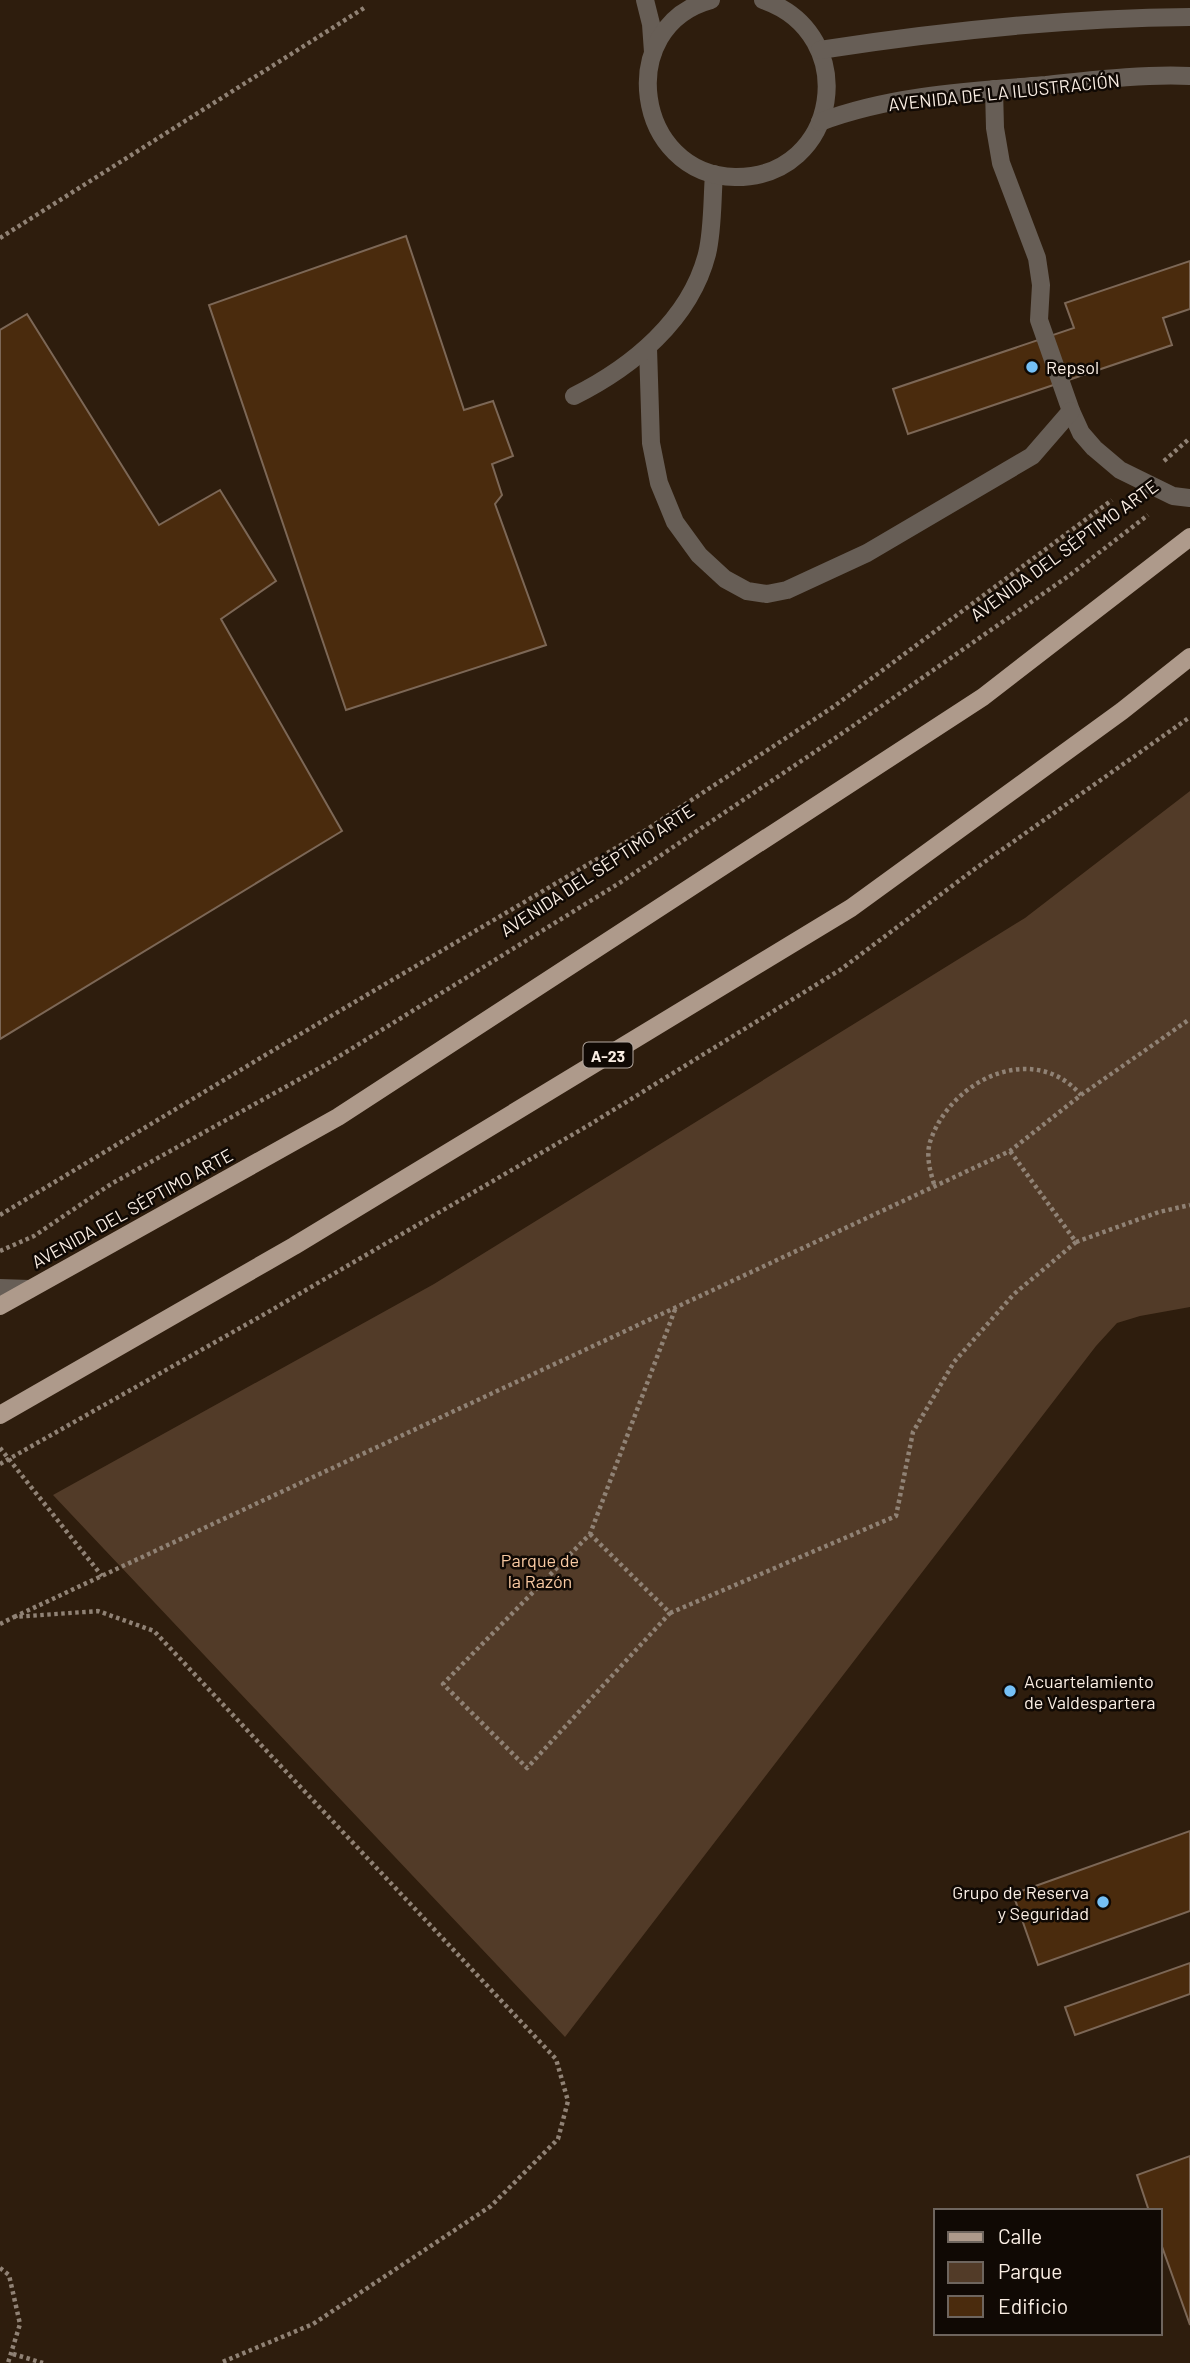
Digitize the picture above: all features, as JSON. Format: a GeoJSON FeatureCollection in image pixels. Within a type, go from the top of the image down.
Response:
{"type":"FeatureCollection","features":[{"type":"Feature","properties":{"kind":"main road","name":"AVENIDA DEL SÉPTIMO ARTE"},"geometry":{"type":"LineString","coordinates":[[0,1306],[350,1109],[984,697],[1190,537]]}},
{"type":"Feature","properties":{"kind":"main road","name":"A-23"},"geometry":{"type":"LineString","coordinates":[[0,1415],[294,1247],[851,908],[1122,711],[1190,657]]}},
{"type":"Feature","properties":{"kind":"street"},"geometry":{"type":"LineString","coordinates":[[645,0],[651,24],[653,52]]}},
{"type":"Feature","properties":{"kind":"street"},"geometry":{"type":"LineString","coordinates":[[711,0],[688,10],[673,22],[662,36],[653,52],[646,90],[649,109],[666,143],[696,167],[732,177],[751,176],[777,167],[799,152],[811,138],[826,105],[828,86],[825,67],[812,35],[788,11],[763,0]]}},
{"type":"Feature","properties":{"kind":"street"},"geometry":{"type":"LineString","coordinates":[[820,50],[893,38],[1034,23],[1121,17],[1190,17]]}},
{"type":"Feature","properties":{"kind":"street","name":"AVENIDA DE LA ILUSTRACIÓN"},"geometry":{"type":"LineString","coordinates":[[820,122],[844,113],[879,106],[994,89],[1093,80],[1190,76]]}},
{"type":"Feature","properties":{"kind":"street"},"geometry":{"type":"LineString","coordinates":[[994,89],[995,128],[1001,163],[1037,258],[1041,285],[1039,320],[1081,433],[1120,470],[1182,497]]}},
{"type":"Feature","properties":{"kind":"street"},"geometry":{"type":"LineString","coordinates":[[574,396],[603,382],[648,348],[677,314],[696,282],[706,255],[714,174]]}},
{"type":"Feature","properties":{"kind":"street"},"geometry":{"type":"LineString","coordinates":[[648,348],[652,443],[659,484],[676,522],[699,555],[725,579],[747,591],[766,594],[787,590],[867,554],[1032,456],[1071,411]]}},
{"type":"Feature","properties":{"kind":"street"},"geometry":{"type":"LineString","coordinates":[[0,1288],[30,1289]]}},
{"type":"Feature","properties":{"kind":"path"},"geometry":{"type":"LineString","coordinates":[[0,238],[364,8]]}},
{"type":"Feature","properties":{"kind":"path"},"geometry":{"type":"LineString","coordinates":[[0,1215],[643,832],[833,707],[1139,480],[1190,438]]}},
{"type":"Feature","properties":{"kind":"path","name":"AVENIDA DEL SÉPTIMO ARTE"},"geometry":{"type":"LineString","coordinates":[[0,1251],[34,1236],[96,1193],[326,1065],[621,882],[834,739],[1182,497]]}},
{"type":"Feature","properties":{"kind":"path"},"geometry":{"type":"LineString","coordinates":[[0,1464],[251,1322],[589,1125],[829,977],[976,868],[1190,716]]}},
{"type":"Feature","properties":{"kind":"path"},"geometry":{"type":"LineString","coordinates":[[0,1624],[934,1184],[1010,1151],[1081,1095],[1190,1019]]}},
{"type":"Feature","properties":{"kind":"path"},"geometry":{"type":"LineString","coordinates":[[934,1184],[928,1166],[933,1135],[937,1126],[964,1093],[978,1084],[998,1073],[1018,1068],[1038,1069],[1070,1082],[1081,1095]]}},
{"type":"Feature","properties":{"kind":"path"},"geometry":{"type":"LineString","coordinates":[[1010,1151],[1076,1242]]}},
{"type":"Feature","properties":{"kind":"path"},"geometry":{"type":"LineString","coordinates":[[676,1306],[590,1534],[443,1684],[527,1768],[670,1613],[896,1516],[913,1432],[954,1362],[1014,1294],[1076,1242],[1159,1212],[1190,1205]]}},
{"type":"Feature","properties":{"kind":"path"},"geometry":{"type":"LineString","coordinates":[[0,1448],[102,1576]]}},
{"type":"Feature","properties":{"kind":"path"},"geometry":{"type":"LineString","coordinates":[[590,1534],[670,1613]]}},
{"type":"Feature","properties":{"kind":"path"},"geometry":{"type":"LineString","coordinates":[[13,1617],[97,1611],[154,1631],[556,2059],[568,2101],[558,2139],[491,2206],[313,2324],[220,2363]]}},
{"type":"Feature","properties":{"kind":"path"},"geometry":{"type":"LineString","coordinates":[[0,2268],[9,2274],[20,2324],[13,2354],[8,2363]]}},
{"type":"Feature","properties":{"kind":"path"},"geometry":{"type":"LineString","coordinates":[[13,2354],[43,2363]]}},
{"type":"Feature","properties":{"kind":"green space","name":"Parque de la Razón"},"geometry":{"type":"Polygon","coordinates":[[[1190,791],[1190,1307],[1117,1323],[1096,1346],[565,2037],[53,1495],[434,1284],[1025,918],[1190,791]]]}},
{"type":"Feature","properties":{"kind":"building"},"geometry":{"type":"Polygon","coordinates":[[[406,236],[464,410],[493,401],[513,456],[492,464],[502,495],[495,504],[546,645],[346,710],[209,305],[406,236]]]}},
{"type":"Feature","properties":{"kind":"building","name":"Repsol"},"geometry":{"type":"Polygon","coordinates":[[[1190,261],[1190,309],[1163,318],[1172,345],[908,434],[893,389],[1074,328],[1065,303],[1190,261]]]}},
{"type":"Feature","properties":{"kind":"building"},"geometry":{"type":"Polygon","coordinates":[[[27,314],[159,525],[220,490],[276,581],[221,619],[342,831],[0,1039],[0,330],[27,314]]]}},
{"type":"Feature","properties":{"kind":"building","name":"Grupo de Reserva y Seguridad"},"geometry":{"type":"Polygon","coordinates":[[[1190,1831],[1190,1911],[1038,1965],[1013,1894],[1190,1831]]]}},
{"type":"Feature","properties":{"kind":"building"},"geometry":{"type":"Polygon","coordinates":[[[1190,1963],[1190,1994],[1075,2035],[1065,2007],[1190,1963]]]}},
{"type":"Feature","properties":{"kind":"building"},"geometry":{"type":"Polygon","coordinates":[[[1190,2156],[1190,2325],[1162,2247],[1162,2209],[1148,2209],[1137,2175],[1190,2156]]]}},
{"type":"Feature","properties":{"kind":"place","name":"Repsol"},"geometry":{"type":"Point","coordinates":[1032,367]}},
{"type":"Feature","properties":{"kind":"place","name":"Acuartelamiento de Valdespartera"},"geometry":{"type":"Point","coordinates":[1010,1691]}},
{"type":"Feature","properties":{"kind":"place","name":"Grupo de Reserva y Seguridad"},"geometry":{"type":"Point","coordinates":[1103,1902]}}]}
